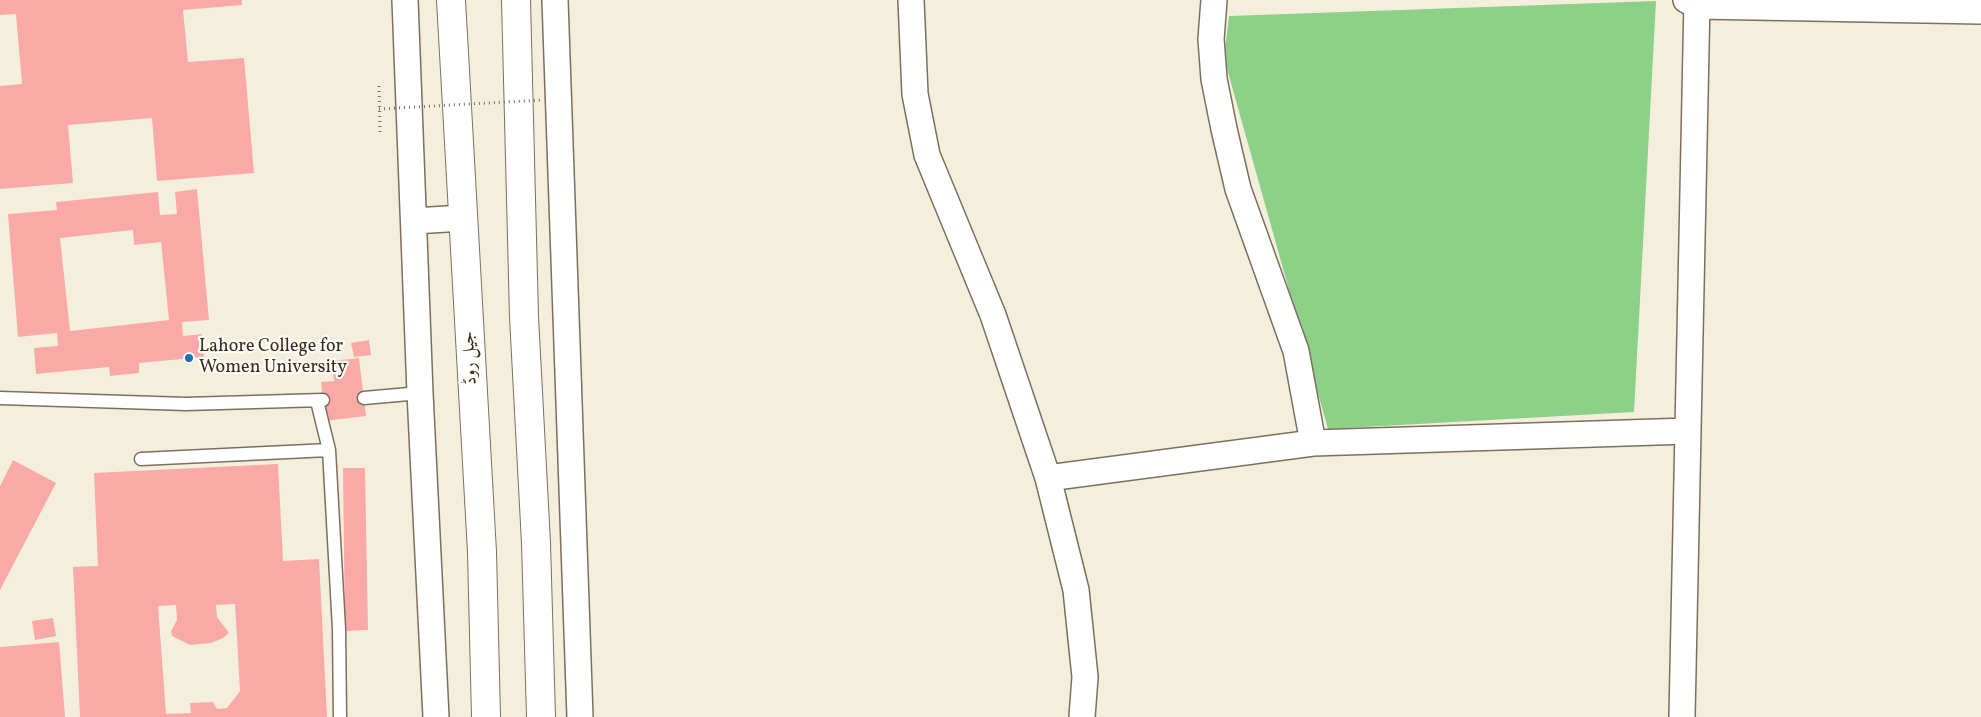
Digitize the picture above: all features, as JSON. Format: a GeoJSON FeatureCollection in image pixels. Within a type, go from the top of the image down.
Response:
{"type":"FeatureCollection","features":[{"type":"Feature","properties":{"kind":"main road","name":"جیل روڈ"},"geometry":{"type":"LineString","coordinates":[[451,0],[482,552],[486,717]]}},
{"type":"Feature","properties":{"kind":"main road"},"geometry":{"type":"LineString","coordinates":[[516,0],[524,317],[536,543],[541,717]]}},
{"type":"Feature","properties":{"kind":"street"},"geometry":{"type":"LineString","coordinates":[[405,0],[420,393],[436,717]]}},
{"type":"Feature","properties":{"kind":"street"},"geometry":{"type":"LineString","coordinates":[[555,0],[580,717]]}},
{"type":"Feature","properties":{"kind":"street"},"geometry":{"type":"LineString","coordinates":[[911,0],[915,94],[928,155],[993,315],[1048,478],[1076,590],[1085,677],[1082,717]]}},
{"type":"Feature","properties":{"kind":"street"},"geometry":{"type":"LineString","coordinates":[[1214,0],[1211,39],[1214,79],[1224,129],[1238,189],[1296,351],[1313,443]]}},
{"type":"Feature","properties":{"kind":"street"},"geometry":{"type":"LineString","coordinates":[[1682,717],[1688,431],[1693,2],[1981,11]]}},
{"type":"Feature","properties":{"kind":"street"},"geometry":{"type":"LineString","coordinates":[[414,221],[463,218]]}},
{"type":"Feature","properties":{"kind":"street"},"geometry":{"type":"LineString","coordinates":[[1048,478],[1313,443],[1688,431]]}},
{"type":"Feature","properties":{"kind":"lane"},"geometry":{"type":"LineString","coordinates":[[364,398],[420,393]]}},
{"type":"Feature","properties":{"kind":"lane"},"geometry":{"type":"LineString","coordinates":[[0,395],[186,404],[320,401],[329,450],[339,629],[340,717]]}},
{"type":"Feature","properties":{"kind":"lane"},"geometry":{"type":"LineString","coordinates":[[141,459],[329,450]]}},
{"type":"Feature","properties":{"kind":"path"},"geometry":{"type":"LineString","coordinates":[[379,109],[542,100]]}},
{"type":"Feature","properties":{"kind":"green space"},"geometry":{"type":"Polygon","coordinates":[[[1656,1],[1634,412],[1328,429],[1224,58],[1229,16],[1656,1]]]}},
{"type":"Feature","properties":{"kind":"building"},"geometry":{"type":"Polygon","coordinates":[[[0,0],[242,0],[242,5],[183,10],[188,62],[244,58],[254,173],[157,181],[152,118],[68,125],[73,183],[0,189],[0,86],[22,84],[16,14],[0,15],[0,0]]]}},
{"type":"Feature","properties":{"kind":"building"},"geometry":{"type":"Polygon","coordinates":[[[197,189],[209,320],[182,322],[183,336],[202,334],[204,357],[139,363],[139,373],[110,376],[109,367],[36,374],[34,348],[58,346],[57,333],[18,337],[8,214],[57,210],[56,202],[158,192],[160,215],[177,214],[175,192],[197,189]],[[133,230],[60,238],[70,331],[169,320],[161,242],[134,245],[133,230]]]}},
{"type":"Feature","properties":{"kind":"building"},"geometry":{"type":"Polygon","coordinates":[[[369,340],[371,355],[354,357],[351,343],[369,340]]]}},
{"type":"Feature","properties":{"kind":"building"},"geometry":{"type":"Polygon","coordinates":[[[359,358],[366,416],[325,421],[321,382],[334,381],[332,361],[359,358]]]}},
{"type":"Feature","properties":{"kind":"building"},"geometry":{"type":"Polygon","coordinates":[[[13,460],[56,483],[0,590],[0,486],[13,460]]]}},
{"type":"Feature","properties":{"kind":"building"},"geometry":{"type":"Polygon","coordinates":[[[278,464],[283,561],[319,559],[327,717],[80,717],[73,567],[98,566],[94,473],[278,464]],[[235,604],[216,605],[217,617],[229,633],[211,643],[190,645],[172,636],[171,631],[177,620],[176,605],[158,606],[166,714],[191,713],[190,703],[213,702],[217,709],[227,708],[240,691],[235,604]]]}},
{"type":"Feature","properties":{"kind":"building"},"geometry":{"type":"Polygon","coordinates":[[[343,468],[365,468],[368,630],[345,631],[343,468]]]}},
{"type":"Feature","properties":{"kind":"building"},"geometry":{"type":"Polygon","coordinates":[[[53,618],[56,636],[35,640],[32,621],[53,618]]]}},
{"type":"Feature","properties":{"kind":"building"},"geometry":{"type":"Polygon","coordinates":[[[59,642],[65,717],[0,717],[0,647],[59,642]]]}},
{"type":"Feature","properties":{"kind":"place","name":"Lahore College for Women University"},"geometry":{"type":"Point","coordinates":[189,358]}}]}
